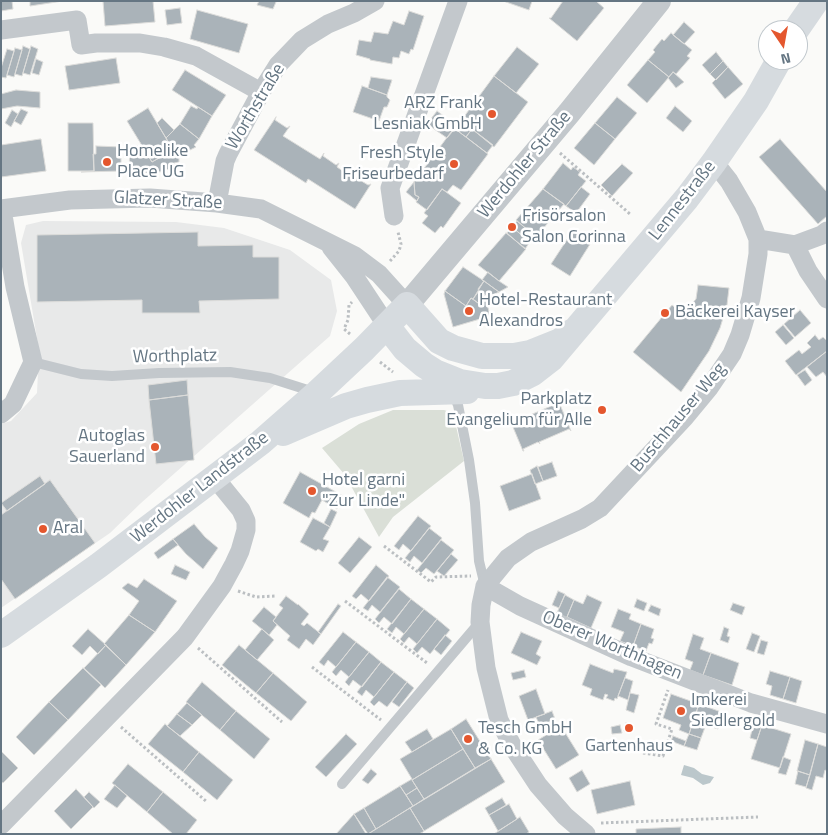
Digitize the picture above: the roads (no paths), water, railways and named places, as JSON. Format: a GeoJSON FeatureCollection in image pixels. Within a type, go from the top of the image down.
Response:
{"type":"FeatureCollection","features":[{"type":"Feature","properties":{"kind":"main road"},"geometry":{"type":"LineString","coordinates":[[803,20],[816,1]]}},
{"type":"Feature","properties":{"kind":"main road","name":"Lennestraße"},"geometry":{"type":"LineString","coordinates":[[387,326],[413,357],[429,369],[460,382],[485,386],[514,383],[542,366],[659,232],[714,162],[756,101],[773,70]]}},
{"type":"Feature","properties":{"kind":"main road","name":"Werdohler Straße"},"geometry":{"type":"LineString","coordinates":[[387,326],[407,305]]}},
{"type":"Feature","properties":{"kind":"main road","name":"Lennestraße"},"geometry":{"type":"LineString","coordinates":[[407,305],[439,341],[453,348],[482,356],[514,356],[530,353],[560,341],[573,331]]}},
{"type":"Feature","properties":{"kind":"main road","name":"Werdohler Landstraße"},"geometry":{"type":"LineString","coordinates":[[1,635],[98,566],[260,443],[317,393],[387,326]]}},
{"type":"Feature","properties":{"kind":"main road"},"geometry":{"type":"LineString","coordinates":[[260,443],[346,406],[367,400],[400,393],[479,390],[514,383]]}},
{"type":"Feature","properties":{"kind":"street","name":"Worthstraße"},"geometry":{"type":"LineString","coordinates":[[217,203],[224,161],[261,92],[278,65],[302,40],[328,24],[354,13],[375,1]]}},
{"type":"Feature","properties":{"kind":"street"},"geometry":{"type":"LineString","coordinates":[[394,216],[390,188],[458,1]]}},
{"type":"Feature","properties":{"kind":"street","name":"Werdohler Straße"},"geometry":{"type":"LineString","coordinates":[[407,305],[569,113],[659,1]]}},
{"type":"Feature","properties":{"kind":"street"},"geometry":{"type":"LineString","coordinates":[[1,30],[77,20],[81,45],[96,42],[140,43],[164,47],[196,56],[261,92]]}},
{"type":"Feature","properties":{"kind":"street","name":"Buschhauser Weg"},"geometry":{"type":"LineString","coordinates":[[584,832],[565,816],[538,786],[513,747],[500,720],[486,668],[480,622],[483,580],[508,558],[531,542],[582,519],[600,508],[646,460],[709,388],[732,354],[751,298],[758,254],[758,239],[747,212],[729,181],[714,162]]}},
{"type":"Feature","properties":{"kind":"street","name":"Glatzer Straße"},"geometry":{"type":"LineString","coordinates":[[33,362],[15,287],[1,209],[70,200],[150,198],[217,203],[261,209],[355,256],[379,274],[407,305]]}},
{"type":"Feature","properties":{"kind":"street"},"geometry":{"type":"LineString","coordinates":[[758,239],[796,245],[822,235],[827,230]]}},
{"type":"Feature","properties":{"kind":"street","name":"Glatzer Straße"},"geometry":{"type":"LineString","coordinates":[[326,242],[354,276],[387,326]]}},
{"type":"Feature","properties":{"kind":"street"},"geometry":{"type":"LineString","coordinates":[[796,245],[808,271],[827,299]]}},
{"type":"Feature","properties":{"kind":"street"},"geometry":{"type":"LineString","coordinates":[[1,414],[13,404],[33,362]]}},
{"type":"Feature","properties":{"kind":"street"},"geometry":{"type":"LineString","coordinates":[[1,825],[185,637],[222,586],[243,542],[246,521],[241,510],[215,478]]}},
{"type":"Feature","properties":{"kind":"street","name":"Oberer Worthhagen"},"geometry":{"type":"LineString","coordinates":[[483,580],[520,606],[632,656],[751,703],[827,724]]}},
{"type":"Feature","properties":{"kind":"lane","name":"Worthplatz"},"geometry":{"type":"LineString","coordinates":[[33,362],[81,374],[112,376],[159,372],[230,372],[270,378],[317,393]]}},
{"type":"Feature","properties":{"kind":"lane","name":"Buschhauser Weg"},"geometry":{"type":"LineString","coordinates":[[453,391],[458,405],[475,503],[483,580]]}},
{"type":"Feature","properties":{"kind":"lane"},"geometry":{"type":"LineString","coordinates":[[342,784],[480,622]]}},
{"type":"Feature","properties":{"kind":"place","name":"ARZ Frank Lesniak GmbH"},"geometry":{"type":"Point","coordinates":[492,114]}},
{"type":"Feature","properties":{"kind":"place","name":"Homelike Place UG"},"geometry":{"type":"Point","coordinates":[107,162]}},
{"type":"Feature","properties":{"kind":"place","name":"Fresh Style Friseurbedarf"},"geometry":{"type":"Point","coordinates":[454,164]}},
{"type":"Feature","properties":{"kind":"place","name":"Frisörsalon Salon Corinna"},"geometry":{"type":"Point","coordinates":[512,227]}},
{"type":"Feature","properties":{"kind":"place","name":"Hotel-Restaurant Alexandros"},"geometry":{"type":"Point","coordinates":[469,311]}},
{"type":"Feature","properties":{"kind":"place","name":"Bäckerei Kayser"},"geometry":{"type":"Point","coordinates":[665,313]}},
{"type":"Feature","properties":{"kind":"place","name":"Parkplatz Evangelium für Alle"},"geometry":{"type":"Point","coordinates":[602,410]}},
{"type":"Feature","properties":{"kind":"place","name":"Autoglas Sauerland"},"geometry":{"type":"Point","coordinates":[155,447]}},
{"type":"Feature","properties":{"kind":"place","name":"Hotel garni \"Zur Linde\""},"geometry":{"type":"Point","coordinates":[312,491]}},
{"type":"Feature","properties":{"kind":"place","name":"Aral"},"geometry":{"type":"Point","coordinates":[43,529]}},
{"type":"Feature","properties":{"kind":"place","name":"Imkerei Siedlergold"},"geometry":{"type":"Point","coordinates":[681,711]}},
{"type":"Feature","properties":{"kind":"place","name":"Gartenhaus"},"geometry":{"type":"Point","coordinates":[629,728]}},
{"type":"Feature","properties":{"kind":"place","name":"Tesch GmbH & Co. KG"},"geometry":{"type":"Point","coordinates":[468,739]}}]}
